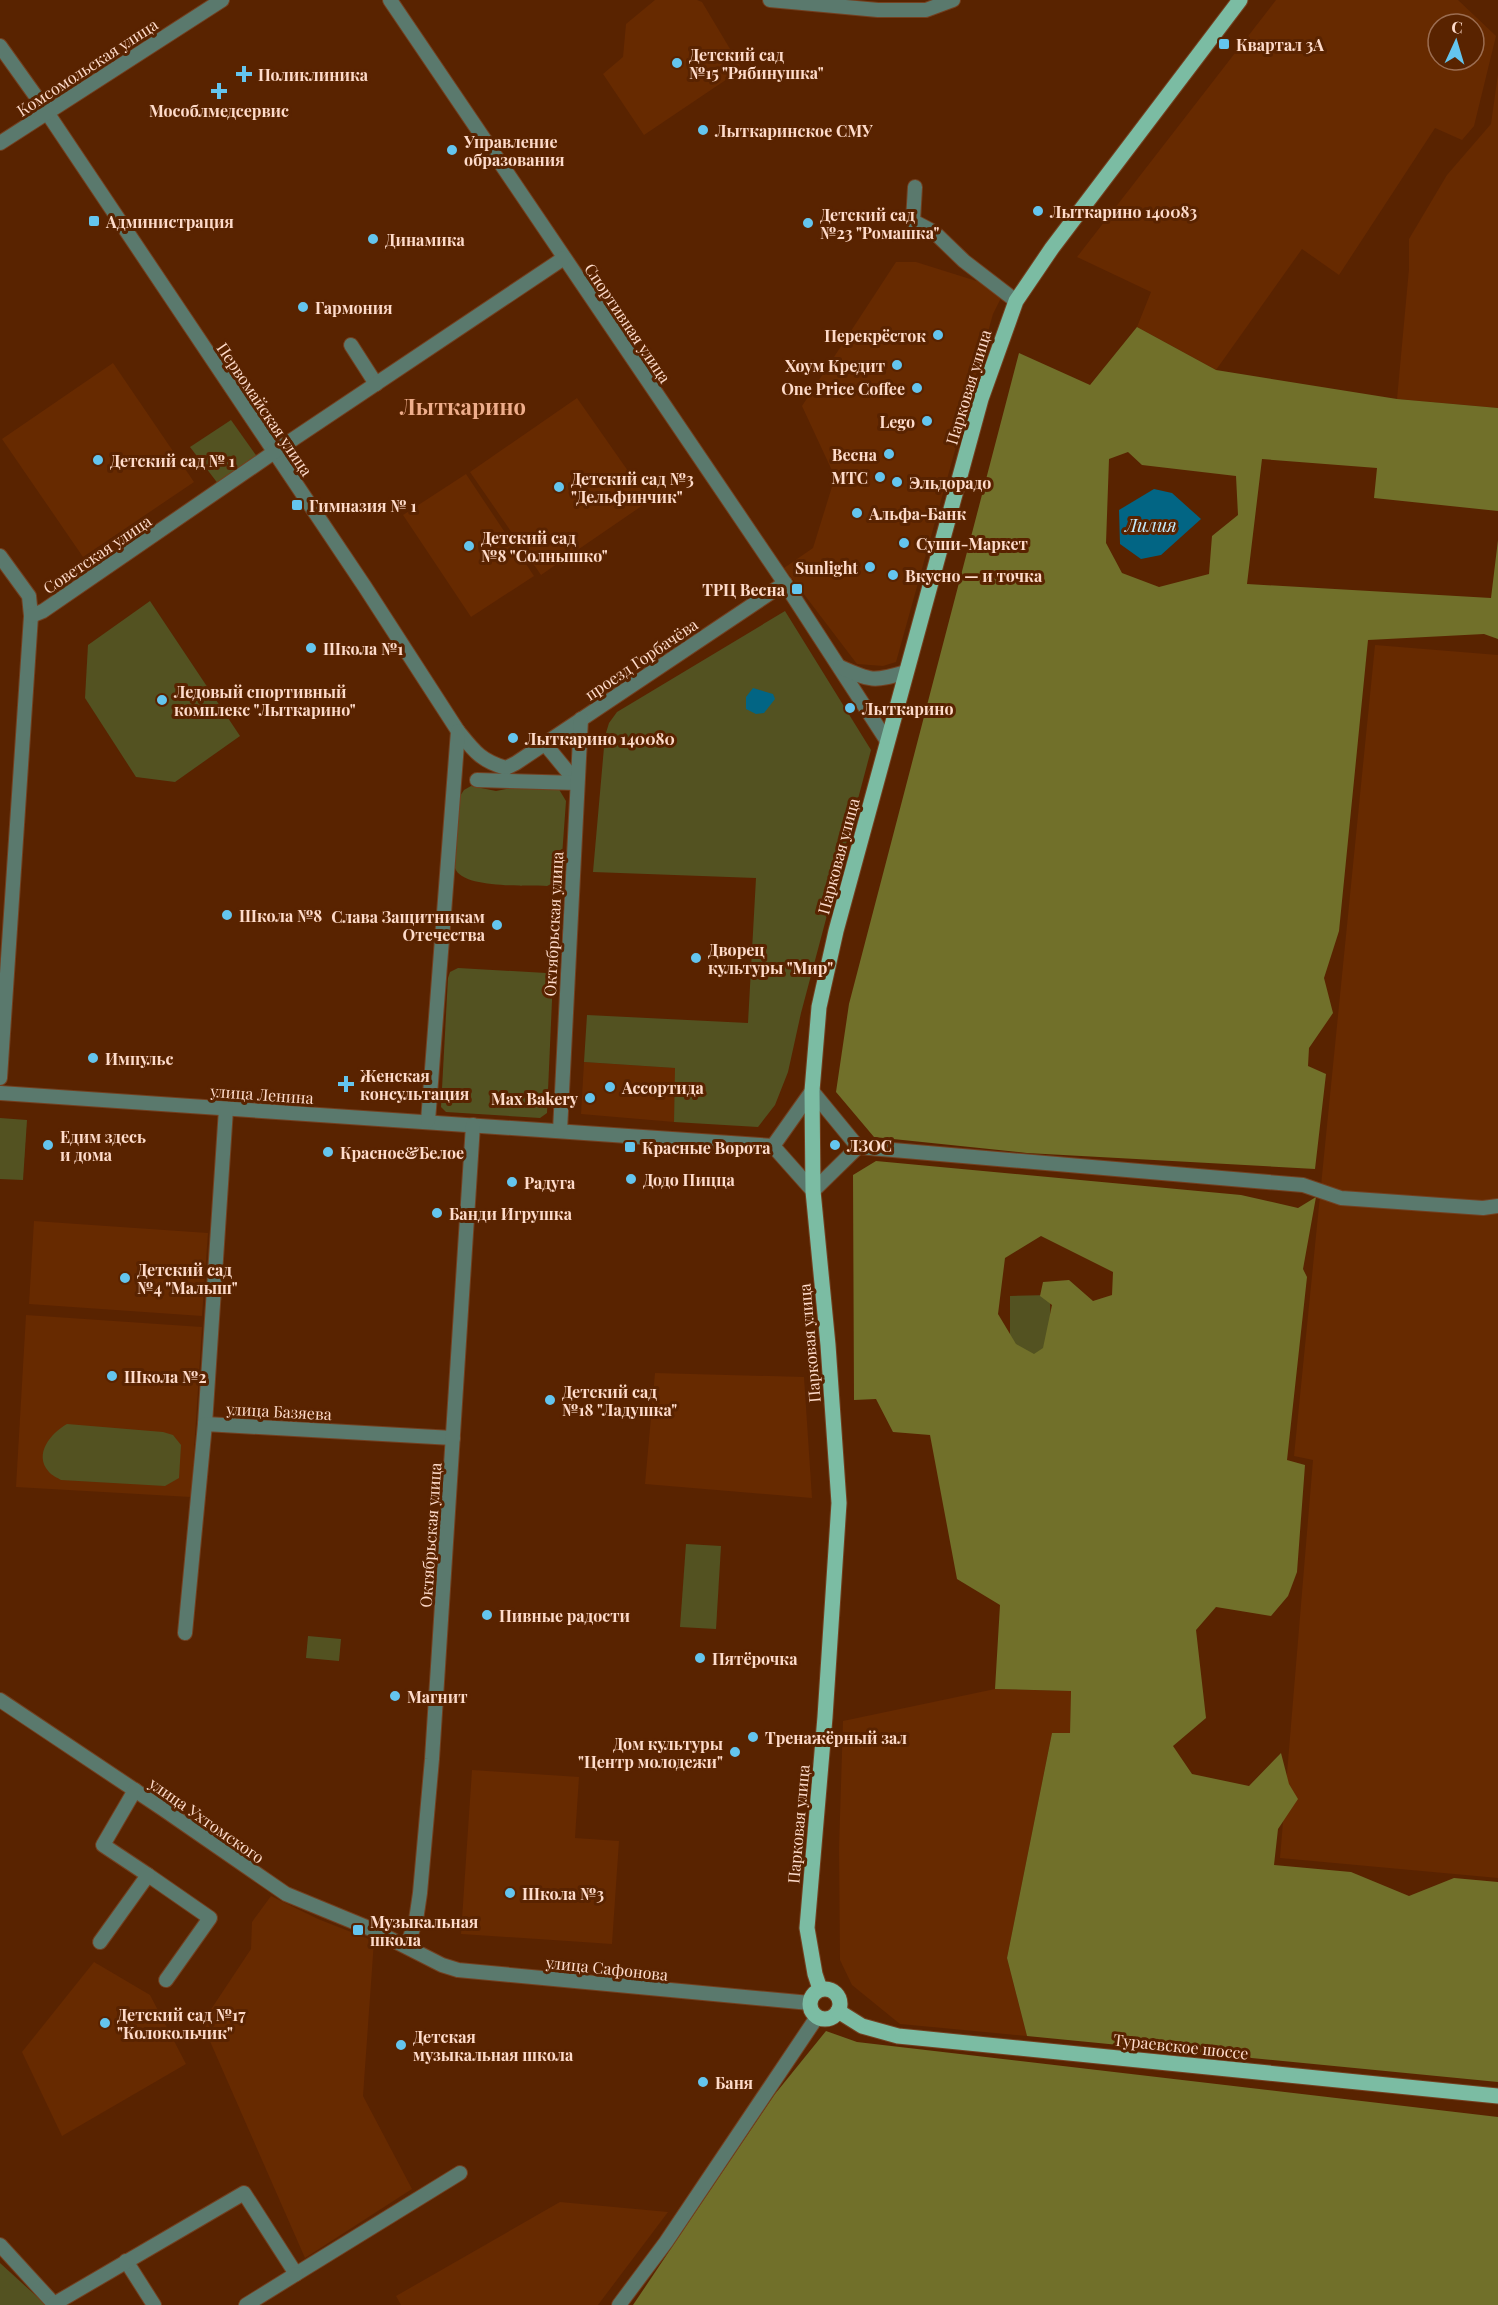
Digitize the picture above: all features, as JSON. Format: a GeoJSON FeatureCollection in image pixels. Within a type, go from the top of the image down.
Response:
{"type":"FeatureCollection","features":[{"type":"Feature","properties":{"kind":"main road","name":"Парковая улица"},"geometry":{"type":"LineString","coordinates":[[820,1989],[813,1967],[807,1928],[825,1717],[839,1503],[828,1345],[813,1191],[812,1090],[819,1007],[836,931],[981,399],[1016,301],[1052,248],[1240,0]]}},
{"type":"Feature","properties":{"kind":"main road"},"geometry":{"type":"LineString","coordinates":[[820,1989],[828,1989],[836,1994],[840,2003],[838,2011],[830,2018],[813,2010],[812,1996],[820,1989]]}},
{"type":"Feature","properties":{"kind":"main road","name":"Тураевское шоссе"},"geometry":{"type":"LineString","coordinates":[[838,2011],[862,2026],[897,2036],[1498,2096]]}},
{"type":"Feature","properties":{"kind":"street","name":"Комсомольская улица"},"geometry":{"type":"LineString","coordinates":[[0,143],[222,0]]}},
{"type":"Feature","properties":{"kind":"street","name":"Спортивная улица"},"geometry":{"type":"LineString","coordinates":[[390,0],[785,583],[887,741]]}},
{"type":"Feature","properties":{"kind":"street"},"geometry":{"type":"LineString","coordinates":[[770,0],[878,10],[926,10],[953,0]]}},
{"type":"Feature","properties":{"kind":"street","name":"Первомайская улица"},"geometry":{"type":"LineString","coordinates":[[0,46],[47,112],[371,596],[458,731],[475,753],[487,762],[511,766]]}},
{"type":"Feature","properties":{"kind":"street"},"geometry":{"type":"LineString","coordinates":[[915,187],[913,221],[934,232],[964,261],[1016,301]]}},
{"type":"Feature","properties":{"kind":"street","name":"Советская улица"},"geometry":{"type":"LineString","coordinates":[[31,616],[43,611],[274,452],[564,258]]}},
{"type":"Feature","properties":{"kind":"street"},"geometry":{"type":"LineString","coordinates":[[351,345],[376,384]]}},
{"type":"Feature","properties":{"kind":"street"},"geometry":{"type":"LineString","coordinates":[[0,556],[29,597],[31,616],[0,1078]]}},
{"type":"Feature","properties":{"kind":"street","name":"проезд Горбачёва"},"geometry":{"type":"LineString","coordinates":[[454,790],[511,766],[785,583]]}},
{"type":"Feature","properties":{"kind":"street"},"geometry":{"type":"LineString","coordinates":[[839,666],[868,680],[906,672]]}},
{"type":"Feature","properties":{"kind":"street","name":"Октябрьская улица"},"geometry":{"type":"LineString","coordinates":[[560,1131],[580,719]]}},
{"type":"Feature","properties":{"kind":"street"},"geometry":{"type":"LineString","coordinates":[[428,1121],[458,731]]}},
{"type":"Feature","properties":{"kind":"street"},"geometry":{"type":"LineString","coordinates":[[544,744],[577,783]]}},
{"type":"Feature","properties":{"kind":"street"},"geometry":{"type":"LineString","coordinates":[[477,780],[577,783]]}},
{"type":"Feature","properties":{"kind":"street"},"geometry":{"type":"LineString","coordinates":[[858,1147],[813,1191],[773,1146],[812,1090],[858,1147],[1303,1185],[1341,1198],[1483,1208],[1498,1206]]}},
{"type":"Feature","properties":{"kind":"street","name":"улица Ленина"},"geometry":{"type":"LineString","coordinates":[[0,1093],[773,1146]]}},
{"type":"Feature","properties":{"kind":"street"},"geometry":{"type":"LineString","coordinates":[[205,1424],[226,1108]]}},
{"type":"Feature","properties":{"kind":"street","name":"Октябрьская улица"},"geometry":{"type":"LineString","coordinates":[[406,1947],[416,1920],[432,1749],[473,1125]]}},
{"type":"Feature","properties":{"kind":"street","name":"улица Базяева"},"geometry":{"type":"LineString","coordinates":[[185,1633],[205,1424],[453,1438]]}},
{"type":"Feature","properties":{"kind":"street","name":"улица Ухтомского"},"geometry":{"type":"LineString","coordinates":[[0,1700],[286,1894],[371,1929],[406,1947]]}},
{"type":"Feature","properties":{"kind":"street"},"geometry":{"type":"LineString","coordinates":[[135,1790],[103,1845],[210,1918],[166,1980]]}},
{"type":"Feature","properties":{"kind":"street"},"geometry":{"type":"LineString","coordinates":[[100,1942],[148,1875]]}},
{"type":"Feature","properties":{"kind":"street","name":"улица Сафонова"},"geometry":{"type":"LineString","coordinates":[[406,1947],[458,1971],[813,2010]]}},
{"type":"Feature","properties":{"kind":"street"},"geometry":{"type":"LineString","coordinates":[[619,2305],[666,2242],[813,2010]]}},
{"type":"Feature","properties":{"kind":"street"},"geometry":{"type":"LineString","coordinates":[[246,2305],[460,2173]]}},
{"type":"Feature","properties":{"kind":"street"},"geometry":{"type":"LineString","coordinates":[[0,2245],[54,2305],[244,2193],[296,2274]]}},
{"type":"Feature","properties":{"kind":"street"},"geometry":{"type":"LineString","coordinates":[[126,2261],[154,2305]]}},
{"type":"Feature","properties":{"kind":"shaded area","name":"Детский сад №15 \"Рябинушка\""},"geometry":{"type":"Polygon","coordinates":[[[655,0],[702,2],[742,69],[644,135],[603,74],[623,57],[626,24],[655,0]]]}},
{"type":"Feature","properties":{"kind":"shaded area"},"geometry":{"type":"Polygon","coordinates":[[[1276,0],[1458,0],[1471,12],[1426,12],[1426,72],[1486,72],[1486,27],[1496,36],[1474,126],[1462,140],[1435,128],[1339,275],[1302,249],[1216,370],[1137,327],[1151,292],[1077,257],[1276,0]]]}},
{"type":"Feature","properties":{"kind":"shaded area"},"geometry":{"type":"Polygon","coordinates":[[[1498,74],[1498,408],[1397,399],[1409,269],[1409,239],[1447,175],[1491,124],[1498,74]]]}},
{"type":"Feature","properties":{"kind":"shaded area"},"geometry":{"type":"Polygon","coordinates":[[[896,262],[916,262],[1005,290],[993,314],[896,662],[883,666],[857,664],[784,568],[813,548],[835,477],[802,406],[896,262]]]}},
{"type":"Feature","properties":{"kind":"shaded area"},"geometry":{"type":"Polygon","coordinates":[[[1137,327],[1216,370],[1397,399],[1498,408],[1498,511],[1374,498],[1377,468],[1262,459],[1247,584],[1491,598],[1498,540],[1498,639],[1484,634],[1368,640],[1339,931],[1324,978],[1333,1013],[1309,1048],[1308,1066],[1326,1074],[1315,1169],[1027,1153],[874,1137],[836,1092],[849,1004],[1019,353],[1090,385],[1137,327]],[[1128,452],[1109,459],[1106,543],[1122,573],[1159,587],[1209,574],[1212,536],[1238,515],[1236,476],[1142,465],[1128,452]]]}},
{"type":"Feature","properties":{"kind":"shaded area","name":"Детский сад № 1"},"geometry":{"type":"Polygon","coordinates":[[[113,363],[194,482],[83,557],[2,439],[113,363]]]}},
{"type":"Feature","properties":{"kind":"shaded area","name":"Детский сад №3 \"Дельфинчик\""},"geometry":{"type":"Polygon","coordinates":[[[577,398],[649,501],[541,575],[470,472],[577,398]]]}},
{"type":"Feature","properties":{"kind":"shaded area"},"geometry":{"type":"Polygon","coordinates":[[[231,420],[258,458],[219,485],[190,447],[231,420]]]}},
{"type":"Feature","properties":{"kind":"shaded area","name":"Детский сад №8 \"Солнышко\""},"geometry":{"type":"Polygon","coordinates":[[[466,474],[534,576],[471,617],[403,515],[466,474]]]}},
{"type":"Feature","properties":{"kind":"shaded area"},"geometry":{"type":"Polygon","coordinates":[[[150,601],[240,736],[175,782],[136,777],[85,698],[88,645],[150,601]]]}},
{"type":"Feature","properties":{"kind":"shaded area"},"geometry":{"type":"Polygon","coordinates":[[[785,611],[871,750],[801,1013],[788,1072],[775,1105],[758,1127],[674,1122],[675,1068],[584,1062],[587,1015],[748,1023],[756,878],[593,872],[605,736],[609,723],[617,712],[785,611]]]}},
{"type":"Feature","properties":{"kind":"shaded area"},"geometry":{"type":"Polygon","coordinates":[[[1375,645],[1498,655],[1498,1878],[1280,1858],[1313,1460],[1294,1456],[1375,645]]]}},
{"type":"Feature","properties":{"kind":"shaded area"},"geometry":{"type":"Polygon","coordinates":[[[542,782],[557,786],[566,801],[561,870],[553,883],[547,886],[482,883],[460,875],[455,868],[460,796],[464,790],[471,786],[496,791],[542,782]]]}},
{"type":"Feature","properties":{"kind":"shaded area"},"geometry":{"type":"Polygon","coordinates":[[[458,968],[546,973],[553,978],[547,1113],[540,1118],[446,1112],[441,1107],[448,978],[450,972],[458,968]]]}},
{"type":"Feature","properties":{"kind":"shaded area"},"geometry":{"type":"Polygon","coordinates":[[[584,1062],[676,1068],[674,1122],[581,1114],[584,1062]]]}},
{"type":"Feature","properties":{"kind":"shaded area"},"geometry":{"type":"Polygon","coordinates":[[[0,1118],[27,1120],[23,1180],[0,1179],[0,1118]]]}},
{"type":"Feature","properties":{"kind":"shaded area"},"geometry":{"type":"Polygon","coordinates":[[[876,1161],[1241,1195],[1298,1208],[1316,1197],[1303,1269],[1307,1277],[1287,1460],[1305,1465],[1297,1572],[1288,1596],[1271,1616],[1216,1607],[1196,1630],[1206,1718],[1173,1746],[1192,1774],[1249,1786],[1281,1753],[1289,1784],[1298,1799],[1278,1829],[1274,1865],[1351,1872],[1409,1896],[1454,1878],[1498,1882],[1498,2082],[1027,2036],[1007,1958],[1052,1733],[1070,1733],[1071,1691],[995,1689],[1000,1605],[957,1579],[930,1435],[893,1432],[876,1399],[854,1400],[853,1175],[876,1161]],[[1041,1236],[1005,1258],[998,1314],[1016,1344],[1034,1354],[1043,1348],[1052,1305],[1040,1296],[1043,1282],[1069,1280],[1093,1301],[1112,1295],[1113,1272],[1041,1236]]]}},
{"type":"Feature","properties":{"kind":"shaded area"},"geometry":{"type":"Polygon","coordinates":[[[34,1221],[208,1233],[202,1316],[29,1304],[34,1221]]]}},
{"type":"Feature","properties":{"kind":"shaded area"},"geometry":{"type":"Polygon","coordinates":[[[1050,1295],[1051,1363],[1010,1363],[1010,1296],[1050,1295]]]}},
{"type":"Feature","properties":{"kind":"shaded area"},"geometry":{"type":"Polygon","coordinates":[[[26,1315],[202,1327],[191,1497],[16,1487],[26,1315]]]}},
{"type":"Feature","properties":{"kind":"shaded area"},"geometry":{"type":"Polygon","coordinates":[[[655,1373],[804,1377],[812,1498],[645,1484],[655,1373]]]}},
{"type":"Feature","properties":{"kind":"shaded area"},"geometry":{"type":"Polygon","coordinates":[[[67,1424],[163,1432],[173,1435],[181,1445],[179,1478],[165,1486],[61,1480],[50,1473],[45,1465],[43,1451],[50,1438],[67,1424]]]}},
{"type":"Feature","properties":{"kind":"shaded area"},"geometry":{"type":"Polygon","coordinates":[[[686,1544],[721,1546],[716,1629],[680,1627],[686,1544]]]}},
{"type":"Feature","properties":{"kind":"shaded area"},"geometry":{"type":"Polygon","coordinates":[[[308,1636],[341,1639],[339,1661],[306,1658],[308,1636]]]}},
{"type":"Feature","properties":{"kind":"shaded area"},"geometry":{"type":"Polygon","coordinates":[[[995,1689],[1071,1691],[1070,1733],[1052,1733],[1007,1958],[1027,2036],[900,2024],[852,1985],[840,1960],[839,1848],[843,1721],[995,1689]]]}},
{"type":"Feature","properties":{"kind":"shaded area"},"geometry":{"type":"Polygon","coordinates":[[[472,1770],[579,1777],[575,1838],[619,1841],[612,1944],[461,1934],[472,1770]]]}},
{"type":"Feature","properties":{"kind":"shaded area"},"geometry":{"type":"Polygon","coordinates":[[[271,1896],[318,1919],[374,1941],[363,2096],[412,2189],[305,2258],[202,2023],[251,1949],[252,1922],[271,1896]]]}},
{"type":"Feature","properties":{"kind":"shaded area","name":"Детский сад №17 \"Колокольчик\""},"geometry":{"type":"Polygon","coordinates":[[[94,1962],[150,1995],[186,2064],[62,2136],[22,2052],[94,1962]]]}},
{"type":"Feature","properties":{"kind":"shaded area"},"geometry":{"type":"Polygon","coordinates":[[[826,2031],[857,2042],[1498,2117],[1498,2305],[633,2305],[775,2094],[826,2031]]]}},
{"type":"Feature","properties":{"kind":"shaded area"},"geometry":{"type":"Polygon","coordinates":[[[560,2202],[668,2212],[598,2305],[401,2305],[396,2296],[560,2202]]]}},
{"type":"Feature","properties":{"kind":"shaded area"},"geometry":{"type":"Polygon","coordinates":[[[0,2263],[45,2304],[46,2305],[0,2305],[0,2263]]]}},
{"type":"Feature","properties":{"kind":"water","name":"Лилия"},"geometry":{"type":"Polygon","coordinates":[[[1154,489],[1172,493],[1201,519],[1161,555],[1141,559],[1120,544],[1119,510],[1154,489]]]}},
{"type":"Feature","properties":{"kind":"water"},"geometry":{"type":"Polygon","coordinates":[[[753,688],[773,694],[775,699],[764,713],[756,714],[746,709],[746,697],[753,688]]]}},
{"type":"Feature","properties":{"kind":"place","name":"Квартал 3А"},"geometry":{"type":"Point","coordinates":[1224,44]}},
{"type":"Feature","properties":{"kind":"place","name":"Детский сад №15 \"Рябинушка\""},"geometry":{"type":"Point","coordinates":[677,63]}},
{"type":"Feature","properties":{"kind":"place","name":"Поликлиника"},"geometry":{"type":"Point","coordinates":[244,74]}},
{"type":"Feature","properties":{"kind":"place","name":"Мособлмедсервис"},"geometry":{"type":"Point","coordinates":[219,91]}},
{"type":"Feature","properties":{"kind":"place","name":"Лыткаринское СМУ"},"geometry":{"type":"Point","coordinates":[703,130]}},
{"type":"Feature","properties":{"kind":"place","name":"Управление образования"},"geometry":{"type":"Point","coordinates":[452,150]}},
{"type":"Feature","properties":{"kind":"place","name":"Лыткарино 140083"},"geometry":{"type":"Point","coordinates":[1038,211]}},
{"type":"Feature","properties":{"kind":"place","name":"Администрация"},"geometry":{"type":"Point","coordinates":[94,221]}},
{"type":"Feature","properties":{"kind":"place","name":"Детский сад №23 \"Ромашка\""},"geometry":{"type":"Point","coordinates":[808,223]}},
{"type":"Feature","properties":{"kind":"place","name":"Динамика"},"geometry":{"type":"Point","coordinates":[373,239]}},
{"type":"Feature","properties":{"kind":"place","name":"Гармония"},"geometry":{"type":"Point","coordinates":[303,307]}},
{"type":"Feature","properties":{"kind":"place","name":"Перекрёсток"},"geometry":{"type":"Point","coordinates":[938,335]}},
{"type":"Feature","properties":{"kind":"place","name":"Хоум Кредит"},"geometry":{"type":"Point","coordinates":[897,365]}},
{"type":"Feature","properties":{"kind":"place","name":"One Price Coffee"},"geometry":{"type":"Point","coordinates":[917,388]}},
{"type":"Feature","properties":{"kind":"place","name":"Lego"},"geometry":{"type":"Point","coordinates":[927,421]}},
{"type":"Feature","properties":{"kind":"place","name":"Весна"},"geometry":{"type":"Point","coordinates":[889,454]}},
{"type":"Feature","properties":{"kind":"place","name":"Детский сад № 1"},"geometry":{"type":"Point","coordinates":[98,460]}},
{"type":"Feature","properties":{"kind":"place","name":"МТС"},"geometry":{"type":"Point","coordinates":[880,477]}},
{"type":"Feature","properties":{"kind":"place","name":"Эльдорадо"},"geometry":{"type":"Point","coordinates":[897,482]}},
{"type":"Feature","properties":{"kind":"place","name":"Детский сад №3 \"Дельфинчик\""},"geometry":{"type":"Point","coordinates":[559,487]}},
{"type":"Feature","properties":{"kind":"place","name":"Гимназия № 1"},"geometry":{"type":"Point","coordinates":[297,505]}},
{"type":"Feature","properties":{"kind":"place","name":"Альфа-Банк"},"geometry":{"type":"Point","coordinates":[857,513]}},
{"type":"Feature","properties":{"kind":"place","name":"Суши-Маркет"},"geometry":{"type":"Point","coordinates":[904,543]}},
{"type":"Feature","properties":{"kind":"place","name":"Детский сад №8 \"Солнышко\""},"geometry":{"type":"Point","coordinates":[469,546]}},
{"type":"Feature","properties":{"kind":"place","name":"Sunlight"},"geometry":{"type":"Point","coordinates":[870,567]}},
{"type":"Feature","properties":{"kind":"place","name":"Вкусно — и точка"},"geometry":{"type":"Point","coordinates":[893,575]}},
{"type":"Feature","properties":{"kind":"place","name":"ТРЦ Весна"},"geometry":{"type":"Point","coordinates":[797,589]}},
{"type":"Feature","properties":{"kind":"place","name":"Школа №1"},"geometry":{"type":"Point","coordinates":[311,648]}},
{"type":"Feature","properties":{"kind":"place","name":"Ледовый спортивный комплекс \"Лыткарино\""},"geometry":{"type":"Point","coordinates":[162,700]}},
{"type":"Feature","properties":{"kind":"place","name":"Лыткарино"},"geometry":{"type":"Point","coordinates":[850,708]}},
{"type":"Feature","properties":{"kind":"place","name":"Лыткарино 140080"},"geometry":{"type":"Point","coordinates":[513,738]}},
{"type":"Feature","properties":{"kind":"place","name":"Школа №8"},"geometry":{"type":"Point","coordinates":[227,915]}},
{"type":"Feature","properties":{"kind":"place","name":"Слава Защитникам Отечества"},"geometry":{"type":"Point","coordinates":[497,925]}},
{"type":"Feature","properties":{"kind":"place","name":"Дворец культуры \"Мир\""},"geometry":{"type":"Point","coordinates":[696,958]}},
{"type":"Feature","properties":{"kind":"place","name":"Импульс"},"geometry":{"type":"Point","coordinates":[93,1058]}},
{"type":"Feature","properties":{"kind":"place","name":"Женская консультация"},"geometry":{"type":"Point","coordinates":[346,1084]}},
{"type":"Feature","properties":{"kind":"place","name":"Ассортида"},"geometry":{"type":"Point","coordinates":[610,1087]}},
{"type":"Feature","properties":{"kind":"place","name":"Max Bakery"},"geometry":{"type":"Point","coordinates":[590,1098]}},
{"type":"Feature","properties":{"kind":"place","name":"Едим здесь и дома"},"geometry":{"type":"Point","coordinates":[48,1145]}},
{"type":"Feature","properties":{"kind":"place","name":"ЛЗОС"},"geometry":{"type":"Point","coordinates":[835,1145]}},
{"type":"Feature","properties":{"kind":"place","name":"Красные Ворота"},"geometry":{"type":"Point","coordinates":[630,1147]}},
{"type":"Feature","properties":{"kind":"place","name":"Красное&Белое"},"geometry":{"type":"Point","coordinates":[328,1152]}},
{"type":"Feature","properties":{"kind":"place","name":"Додо Пицца"},"geometry":{"type":"Point","coordinates":[631,1179]}},
{"type":"Feature","properties":{"kind":"place","name":"Радуга"},"geometry":{"type":"Point","coordinates":[512,1182]}},
{"type":"Feature","properties":{"kind":"place","name":"Банди Игрушка"},"geometry":{"type":"Point","coordinates":[437,1213]}},
{"type":"Feature","properties":{"kind":"place","name":"Детский сад №4 \"Малыш\""},"geometry":{"type":"Point","coordinates":[125,1278]}},
{"type":"Feature","properties":{"kind":"place","name":"Школа №2"},"geometry":{"type":"Point","coordinates":[112,1376]}},
{"type":"Feature","properties":{"kind":"place","name":"Детский сад №18 \"Ладушка\""},"geometry":{"type":"Point","coordinates":[550,1400]}},
{"type":"Feature","properties":{"kind":"place","name":"Пивные радости"},"geometry":{"type":"Point","coordinates":[487,1615]}},
{"type":"Feature","properties":{"kind":"place","name":"Пятёрочка"},"geometry":{"type":"Point","coordinates":[700,1658]}},
{"type":"Feature","properties":{"kind":"place","name":"Магнит"},"geometry":{"type":"Point","coordinates":[395,1696]}},
{"type":"Feature","properties":{"kind":"place","name":"Тренажёрный зал"},"geometry":{"type":"Point","coordinates":[753,1737]}},
{"type":"Feature","properties":{"kind":"place","name":"Дом культуры \"Центр молодежи\""},"geometry":{"type":"Point","coordinates":[735,1752]}},
{"type":"Feature","properties":{"kind":"place","name":"Школа №3"},"geometry":{"type":"Point","coordinates":[510,1893]}},
{"type":"Feature","properties":{"kind":"place","name":"Музыкальная школа"},"geometry":{"type":"Point","coordinates":[358,1930]}},
{"type":"Feature","properties":{"kind":"place","name":"Детский сад №17 \"Колокольчик\""},"geometry":{"type":"Point","coordinates":[105,2023]}},
{"type":"Feature","properties":{"kind":"place","name":"Детская музыкальная школа"},"geometry":{"type":"Point","coordinates":[401,2045]}},
{"type":"Feature","properties":{"kind":"place","name":"Баня"},"geometry":{"type":"Point","coordinates":[703,2082]}},
{"type":"Feature","properties":{"kind":"district","name":"Лыткарино"},"geometry":{"type":"Point","coordinates":[463,406]}}]}
